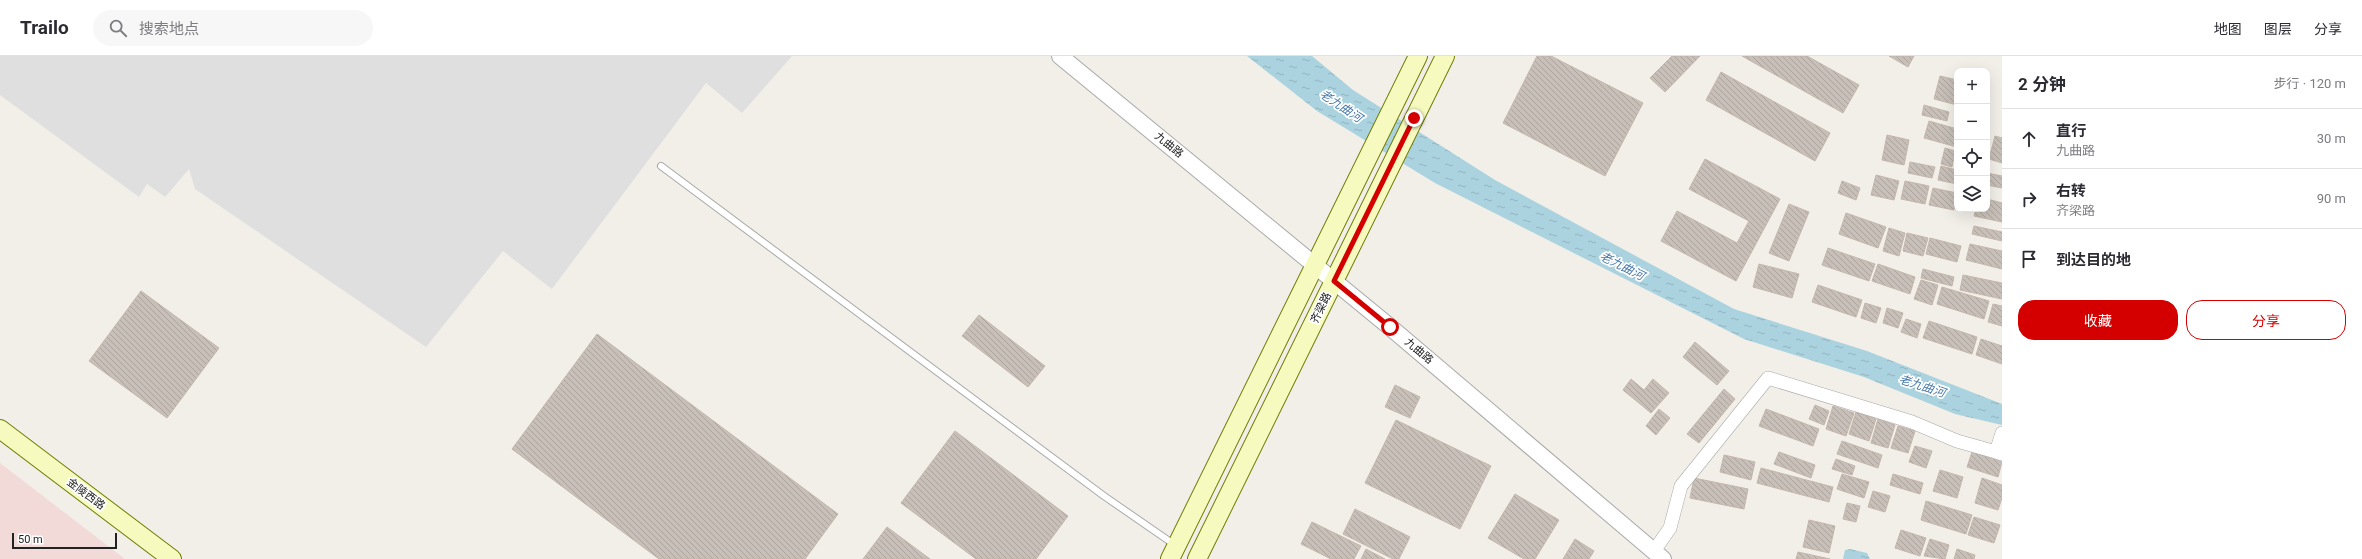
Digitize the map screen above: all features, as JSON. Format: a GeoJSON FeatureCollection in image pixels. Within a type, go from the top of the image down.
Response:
{"type":"FeatureCollection","features":[{"type":"Feature","properties":{"kind":"main road"},"geometry":{"type":"LineString","coordinates":[[1173,553],[1418,56]]}},
{"type":"Feature","properties":{"kind":"main road","name":"齐梁路"},"geometry":{"type":"LineString","coordinates":[[1197,559],[1444,56]]}},
{"type":"Feature","properties":{"kind":"main road","name":"金陵西路"},"geometry":{"type":"LineString","coordinates":[[0,429],[172,559]]}},
{"type":"Feature","properties":{"kind":"street","name":"九曲路"},"geometry":{"type":"LineString","coordinates":[[1060,56],[1334,281],[1658,555]]}},
{"type":"Feature","properties":{"kind":"street"},"geometry":{"type":"LineString","coordinates":[[1658,555],[1670,528],[1681,486],[1768,378],[1912,422],[1957,441],[2000,445]]}},
{"type":"Feature","properties":{"kind":"lane"},"geometry":{"type":"LineString","coordinates":[[661,166],[1104,496],[1173,553]]}},
{"type":"Feature","properties":{"kind":"shaded area"},"geometry":{"type":"Polygon","coordinates":[[[0,56],[792,56],[742,113],[706,83],[552,289],[503,251],[426,347],[195,189],[189,169],[165,197],[147,184],[139,197],[0,95],[0,56]]]}},
{"type":"Feature","properties":{"kind":"shaded area"},"geometry":{"type":"Polygon","coordinates":[[[0,463],[125,559],[0,559],[0,463]]]}},
{"type":"Feature","properties":{"kind":"water","name":"老九曲河"},"geometry":{"type":"Polygon","coordinates":[[[1247,56],[1312,56],[1353,90],[1495,180],[1734,309],[1867,351],[2002,404],[2002,425],[1955,414],[1864,377],[1744,339],[1435,183],[1317,111],[1247,56]]]}},
{"type":"Feature","properties":{"kind":"water"},"geometry":{"type":"Polygon","coordinates":[[[1850,549],[1867,553],[1870,559],[1843,559],[1845,550],[1850,549]]]}},
{"type":"Feature","properties":{"kind":"building"},"geometry":{"type":"Polygon","coordinates":[[[1537,56],[1551,56],[1643,103],[1605,176],[1503,123],[1537,56]]]}},
{"type":"Feature","properties":{"kind":"building"},"geometry":{"type":"Polygon","coordinates":[[[1672,56],[1700,56],[1665,92],[1650,78],[1672,56]]]}},
{"type":"Feature","properties":{"kind":"building"},"geometry":{"type":"Polygon","coordinates":[[[1742,56],[1807,56],[1859,85],[1843,113],[1742,56]]]}},
{"type":"Feature","properties":{"kind":"building"},"geometry":{"type":"Polygon","coordinates":[[[1889,56],[1914,56],[1908,67],[1889,56]]]}},
{"type":"Feature","properties":{"kind":"building"},"geometry":{"type":"Polygon","coordinates":[[[1721,72],[1830,133],[1815,161],[1706,100],[1721,72]]]}},
{"type":"Feature","properties":{"kind":"building"},"geometry":{"type":"Polygon","coordinates":[[[1940,76],[1954,79],[1954,104],[1934,99],[1940,76]]]}},
{"type":"Feature","properties":{"kind":"building"},"geometry":{"type":"Polygon","coordinates":[[[1924,105],[1949,112],[1947,121],[1922,115],[1924,105]]]}},
{"type":"Feature","properties":{"kind":"building"},"geometry":{"type":"Polygon","coordinates":[[[1929,121],[1954,128],[1954,146],[1924,138],[1929,121]]]}},
{"type":"Feature","properties":{"kind":"building"},"geometry":{"type":"Polygon","coordinates":[[[1887,135],[1909,140],[1904,165],[1882,160],[1887,135]]]}},
{"type":"Feature","properties":{"kind":"building"},"geometry":{"type":"Polygon","coordinates":[[[1995,136],[2002,138],[2002,163],[1990,159],[1995,136]]]}},
{"type":"Feature","properties":{"kind":"building"},"geometry":{"type":"Polygon","coordinates":[[[1945,148],[1954,151],[1952,167],[1941,164],[1945,148]]]}},
{"type":"Feature","properties":{"kind":"building"},"geometry":{"type":"Polygon","coordinates":[[[1705,159],[1780,199],[1736,281],[1661,241],[1677,211],[1737,243],[1749,221],[1689,189],[1705,159]]]}},
{"type":"Feature","properties":{"kind":"building"},"geometry":{"type":"Polygon","coordinates":[[[1910,162],[1935,167],[1932,178],[1908,173],[1910,162]]]}},
{"type":"Feature","properties":{"kind":"building"},"geometry":{"type":"Polygon","coordinates":[[[1941,166],[1954,169],[1954,183],[1938,180],[1941,166]]]}},
{"type":"Feature","properties":{"kind":"building"},"geometry":{"type":"Polygon","coordinates":[[[1990,174],[2002,176],[2002,188],[1990,186],[1990,174]]]}},
{"type":"Feature","properties":{"kind":"building"},"geometry":{"type":"Polygon","coordinates":[[[1876,175],[1899,181],[1894,200],[1871,195],[1876,175]]]}},
{"type":"Feature","properties":{"kind":"building"},"geometry":{"type":"Polygon","coordinates":[[[1842,181],[1860,188],[1856,200],[1838,193],[1842,181]]]}},
{"type":"Feature","properties":{"kind":"building"},"geometry":{"type":"Polygon","coordinates":[[[1905,181],[1929,186],[1925,204],[1901,199],[1905,181]]]}},
{"type":"Feature","properties":{"kind":"building"},"geometry":{"type":"Polygon","coordinates":[[[1933,188],[1954,192],[1954,210],[1929,205],[1933,188]]]}},
{"type":"Feature","properties":{"kind":"building"},"geometry":{"type":"Polygon","coordinates":[[[1990,200],[2002,203],[2002,222],[1974,216],[1975,212],[1990,212],[1990,200]]]}},
{"type":"Feature","properties":{"kind":"building"},"geometry":{"type":"Polygon","coordinates":[[[1789,204],[1809,212],[1789,261],[1769,253],[1789,204]]]}},
{"type":"Feature","properties":{"kind":"building"},"geometry":{"type":"Polygon","coordinates":[[[1846,213],[1886,227],[1878,248],[1839,234],[1846,213]]]}},
{"type":"Feature","properties":{"kind":"building"},"geometry":{"type":"Polygon","coordinates":[[[1974,226],[2002,232],[2002,241],[1972,234],[1974,226]]]}},
{"type":"Feature","properties":{"kind":"building"},"geometry":{"type":"Polygon","coordinates":[[[1889,228],[1905,233],[1899,256],[1883,251],[1889,228]]]}},
{"type":"Feature","properties":{"kind":"building"},"geometry":{"type":"Polygon","coordinates":[[[1907,233],[1928,238],[1923,256],[1903,251],[1907,233]]]}},
{"type":"Feature","properties":{"kind":"building"},"geometry":{"type":"Polygon","coordinates":[[[1930,238],[1961,246],[1957,262],[1926,254],[1930,238]]]}},
{"type":"Feature","properties":{"kind":"building"},"geometry":{"type":"Polygon","coordinates":[[[1970,244],[2002,251],[2002,269],[1966,260],[1970,244]]]}},
{"type":"Feature","properties":{"kind":"building"},"geometry":{"type":"Polygon","coordinates":[[[1828,248],[1875,264],[1869,281],[1822,265],[1828,248]]]}},
{"type":"Feature","properties":{"kind":"building"},"geometry":{"type":"Polygon","coordinates":[[[1759,264],[1799,274],[1792,298],[1753,287],[1759,264]]]}},
{"type":"Feature","properties":{"kind":"building"},"geometry":{"type":"Polygon","coordinates":[[[1878,264],[1915,277],[1910,294],[1872,281],[1878,264]]]}},
{"type":"Feature","properties":{"kind":"building"},"geometry":{"type":"Polygon","coordinates":[[[1923,269],[1954,277],[1952,286],[1921,278],[1923,269]]]}},
{"type":"Feature","properties":{"kind":"building"},"geometry":{"type":"Polygon","coordinates":[[[1963,275],[2002,283],[2002,299],[1960,290],[1963,275]]]}},
{"type":"Feature","properties":{"kind":"building"},"geometry":{"type":"Polygon","coordinates":[[[1921,280],[1938,285],[1932,305],[1914,299],[1921,280]]]}},
{"type":"Feature","properties":{"kind":"building"},"geometry":{"type":"Polygon","coordinates":[[[1818,285],[1862,300],[1856,317],[1812,302],[1818,285]]]}},
{"type":"Feature","properties":{"kind":"building"},"geometry":{"type":"Polygon","coordinates":[[[1942,287],[1989,301],[1984,319],[1937,304],[1942,287]]]}},
{"type":"Feature","properties":{"kind":"building"},"geometry":{"type":"Polygon","coordinates":[[[141,291],[219,348],[167,418],[89,361],[141,291]]]}},
{"type":"Feature","properties":{"kind":"building"},"geometry":{"type":"Polygon","coordinates":[[[1865,303],[1881,308],[1876,323],[1861,318],[1865,303]]]}},
{"type":"Feature","properties":{"kind":"building"},"geometry":{"type":"Polygon","coordinates":[[[1993,304],[2002,306],[2002,326],[1988,322],[1993,304]]]}},
{"type":"Feature","properties":{"kind":"building"},"geometry":{"type":"Polygon","coordinates":[[[1887,308],[1903,313],[1898,328],[1883,323],[1887,308]]]}},
{"type":"Feature","properties":{"kind":"building"},"geometry":{"type":"Polygon","coordinates":[[[979,315],[1045,366],[1028,387],[962,336],[979,315]]]}},
{"type":"Feature","properties":{"kind":"building"},"geometry":{"type":"Polygon","coordinates":[[[1906,319],[1921,324],[1917,338],[1901,332],[1906,319]]]}},
{"type":"Feature","properties":{"kind":"building"},"geometry":{"type":"Polygon","coordinates":[[[1929,321],[1977,337],[1972,354],[1923,338],[1929,321]]]}},
{"type":"Feature","properties":{"kind":"building"},"geometry":{"type":"Polygon","coordinates":[[[597,334],[838,514],[805,559],[659,559],[512,449],[597,334]]]}},
{"type":"Feature","properties":{"kind":"building"},"geometry":{"type":"Polygon","coordinates":[[[1981,339],[2002,346],[2002,364],[1976,355],[1981,339]]]}},
{"type":"Feature","properties":{"kind":"building"},"geometry":{"type":"Polygon","coordinates":[[[1695,342],[1729,371],[1717,385],[1683,357],[1695,342]]]}},
{"type":"Feature","properties":{"kind":"building"},"geometry":{"type":"Polygon","coordinates":[[[1631,379],[1644,390],[1653,379],[1669,393],[1651,413],[1623,390],[1631,379]]]}},
{"type":"Feature","properties":{"kind":"building"},"geometry":{"type":"Polygon","coordinates":[[[1395,385],[1420,397],[1410,418],[1385,407],[1395,385]]]}},
{"type":"Feature","properties":{"kind":"building"},"geometry":{"type":"Polygon","coordinates":[[[1724,389],[1735,399],[1699,443],[1687,434],[1724,389]]]}},
{"type":"Feature","properties":{"kind":"building"},"geometry":{"type":"Polygon","coordinates":[[[1815,405],[1829,411],[1824,425],[1809,419],[1815,405]]]}},
{"type":"Feature","properties":{"kind":"building"},"geometry":{"type":"Polygon","coordinates":[[[1833,406],[1854,413],[1846,436],[1826,429],[1833,406]]]}},
{"type":"Feature","properties":{"kind":"building"},"geometry":{"type":"Polygon","coordinates":[[[1659,409],[1670,418],[1656,435],[1646,426],[1659,409]]]}},
{"type":"Feature","properties":{"kind":"building"},"geometry":{"type":"Polygon","coordinates":[[[1766,409],[1819,429],[1813,446],[1759,426],[1766,409]]]}},
{"type":"Feature","properties":{"kind":"building"},"geometry":{"type":"Polygon","coordinates":[[[1856,412],[1876,419],[1869,441],[1849,434],[1856,412]]]}},
{"type":"Feature","properties":{"kind":"building"},"geometry":{"type":"Polygon","coordinates":[[[1878,419],[1895,425],[1888,448],[1871,443],[1878,419]]]}},
{"type":"Feature","properties":{"kind":"building"},"geometry":{"type":"Polygon","coordinates":[[[1396,420],[1491,466],[1460,529],[1365,483],[1396,420]]]}},
{"type":"Feature","properties":{"kind":"building"},"geometry":{"type":"Polygon","coordinates":[[[1898,426],[1915,431],[1908,453],[1891,448],[1898,426]]]}},
{"type":"Feature","properties":{"kind":"building"},"geometry":{"type":"Polygon","coordinates":[[[955,431],[1068,516],[1036,559],[976,559],[901,503],[955,431]]]}},
{"type":"Feature","properties":{"kind":"building"},"geometry":{"type":"Polygon","coordinates":[[[1842,441],[1882,455],[1878,468],[1837,454],[1842,441]]]}},
{"type":"Feature","properties":{"kind":"building"},"geometry":{"type":"Polygon","coordinates":[[[1915,446],[1932,451],[1926,468],[1909,462],[1915,446]]]}},
{"type":"Feature","properties":{"kind":"building"},"geometry":{"type":"Polygon","coordinates":[[[1779,452],[1815,465],[1811,478],[1774,464],[1779,452]]]}},
{"type":"Feature","properties":{"kind":"building"},"geometry":{"type":"Polygon","coordinates":[[[1972,452],[2002,462],[1998,477],[1967,467],[1972,452]]]}},
{"type":"Feature","properties":{"kind":"building"},"geometry":{"type":"Polygon","coordinates":[[[1724,455],[1755,462],[1751,480],[1720,472],[1724,455]]]}},
{"type":"Feature","properties":{"kind":"building"},"geometry":{"type":"Polygon","coordinates":[[[1836,459],[1855,466],[1852,475],[1832,469],[1836,459]]]}},
{"type":"Feature","properties":{"kind":"building"},"geometry":{"type":"Polygon","coordinates":[[[1761,468],[1833,487],[1829,502],[1757,483],[1761,468]]]}},
{"type":"Feature","properties":{"kind":"building"},"geometry":{"type":"Polygon","coordinates":[[[1940,470],[1963,477],[1957,498],[1933,491],[1940,470]]]}},
{"type":"Feature","properties":{"kind":"building"},"geometry":{"type":"Polygon","coordinates":[[[1842,474],[1869,482],[1864,498],[1837,489],[1842,474]]]}},
{"type":"Feature","properties":{"kind":"building"},"geometry":{"type":"Polygon","coordinates":[[[1893,474],[1923,483],[1920,494],[1890,485],[1893,474]]]}},
{"type":"Feature","properties":{"kind":"building"},"geometry":{"type":"Polygon","coordinates":[[[1694,478],[1748,489],[1744,509],[1690,498],[1694,478]]]}},
{"type":"Feature","properties":{"kind":"building"},"geometry":{"type":"Polygon","coordinates":[[[1982,478],[2002,485],[2002,498],[1998,510],[1975,503],[1982,478]]]}},
{"type":"Feature","properties":{"kind":"building"},"geometry":{"type":"Polygon","coordinates":[[[1873,491],[1890,496],[1885,512],[1868,507],[1873,491]]]}},
{"type":"Feature","properties":{"kind":"building"},"geometry":{"type":"Polygon","coordinates":[[[1515,494],[1559,520],[1535,559],[1524,559],[1488,538],[1515,494]]]}},
{"type":"Feature","properties":{"kind":"building"},"geometry":{"type":"Polygon","coordinates":[[[1926,501],[1972,515],[1966,534],[1921,520],[1926,501]]]}},
{"type":"Feature","properties":{"kind":"building"},"geometry":{"type":"Polygon","coordinates":[[[1847,503],[1860,506],[1856,522],[1843,519],[1847,503]]]}},
{"type":"Feature","properties":{"kind":"building"},"geometry":{"type":"Polygon","coordinates":[[[1355,509],[1410,537],[1399,559],[1393,559],[1343,534],[1355,509]]]}},
{"type":"Feature","properties":{"kind":"building"},"geometry":{"type":"Polygon","coordinates":[[[1974,517],[2000,525],[1994,543],[1968,535],[1974,517]]]}},
{"type":"Feature","properties":{"kind":"building"},"geometry":{"type":"Polygon","coordinates":[[[1809,520],[1835,526],[1829,553],[1803,547],[1809,520]]]}},
{"type":"Feature","properties":{"kind":"building"},"geometry":{"type":"Polygon","coordinates":[[[1312,522],[1361,546],[1354,559],[1331,559],[1301,544],[1312,522]]]}},
{"type":"Feature","properties":{"kind":"building"},"geometry":{"type":"Polygon","coordinates":[[[887,527],[930,559],[863,559],[887,527]]]}},
{"type":"Feature","properties":{"kind":"building"},"geometry":{"type":"Polygon","coordinates":[[[1901,530],[1926,538],[1920,556],[1895,548],[1901,530]]]}},
{"type":"Feature","properties":{"kind":"building"},"geometry":{"type":"Polygon","coordinates":[[[1575,539],[1594,551],[1589,559],[1563,559],[1575,539]]]}},
{"type":"Feature","properties":{"kind":"building"},"geometry":{"type":"Polygon","coordinates":[[[1930,539],[1949,545],[1945,559],[1924,556],[1930,539]]]}},
{"type":"Feature","properties":{"kind":"building"},"geometry":{"type":"Polygon","coordinates":[[[1366,549],[1385,559],[1361,559],[1366,549]]]}},
{"type":"Feature","properties":{"kind":"building"},"geometry":{"type":"Polygon","coordinates":[[[1957,549],[1975,555],[1974,559],[1954,559],[1957,549]]]}},
{"type":"Feature","properties":{"kind":"building"},"geometry":{"type":"Polygon","coordinates":[[[1798,552],[1830,559],[1796,559],[1798,552]]]}},
{"type":"Feature","properties":{"kind":"route"},"geometry":{"type":"LineString","coordinates":[[1390,327],[1334,281],[1414,118]]}}]}
